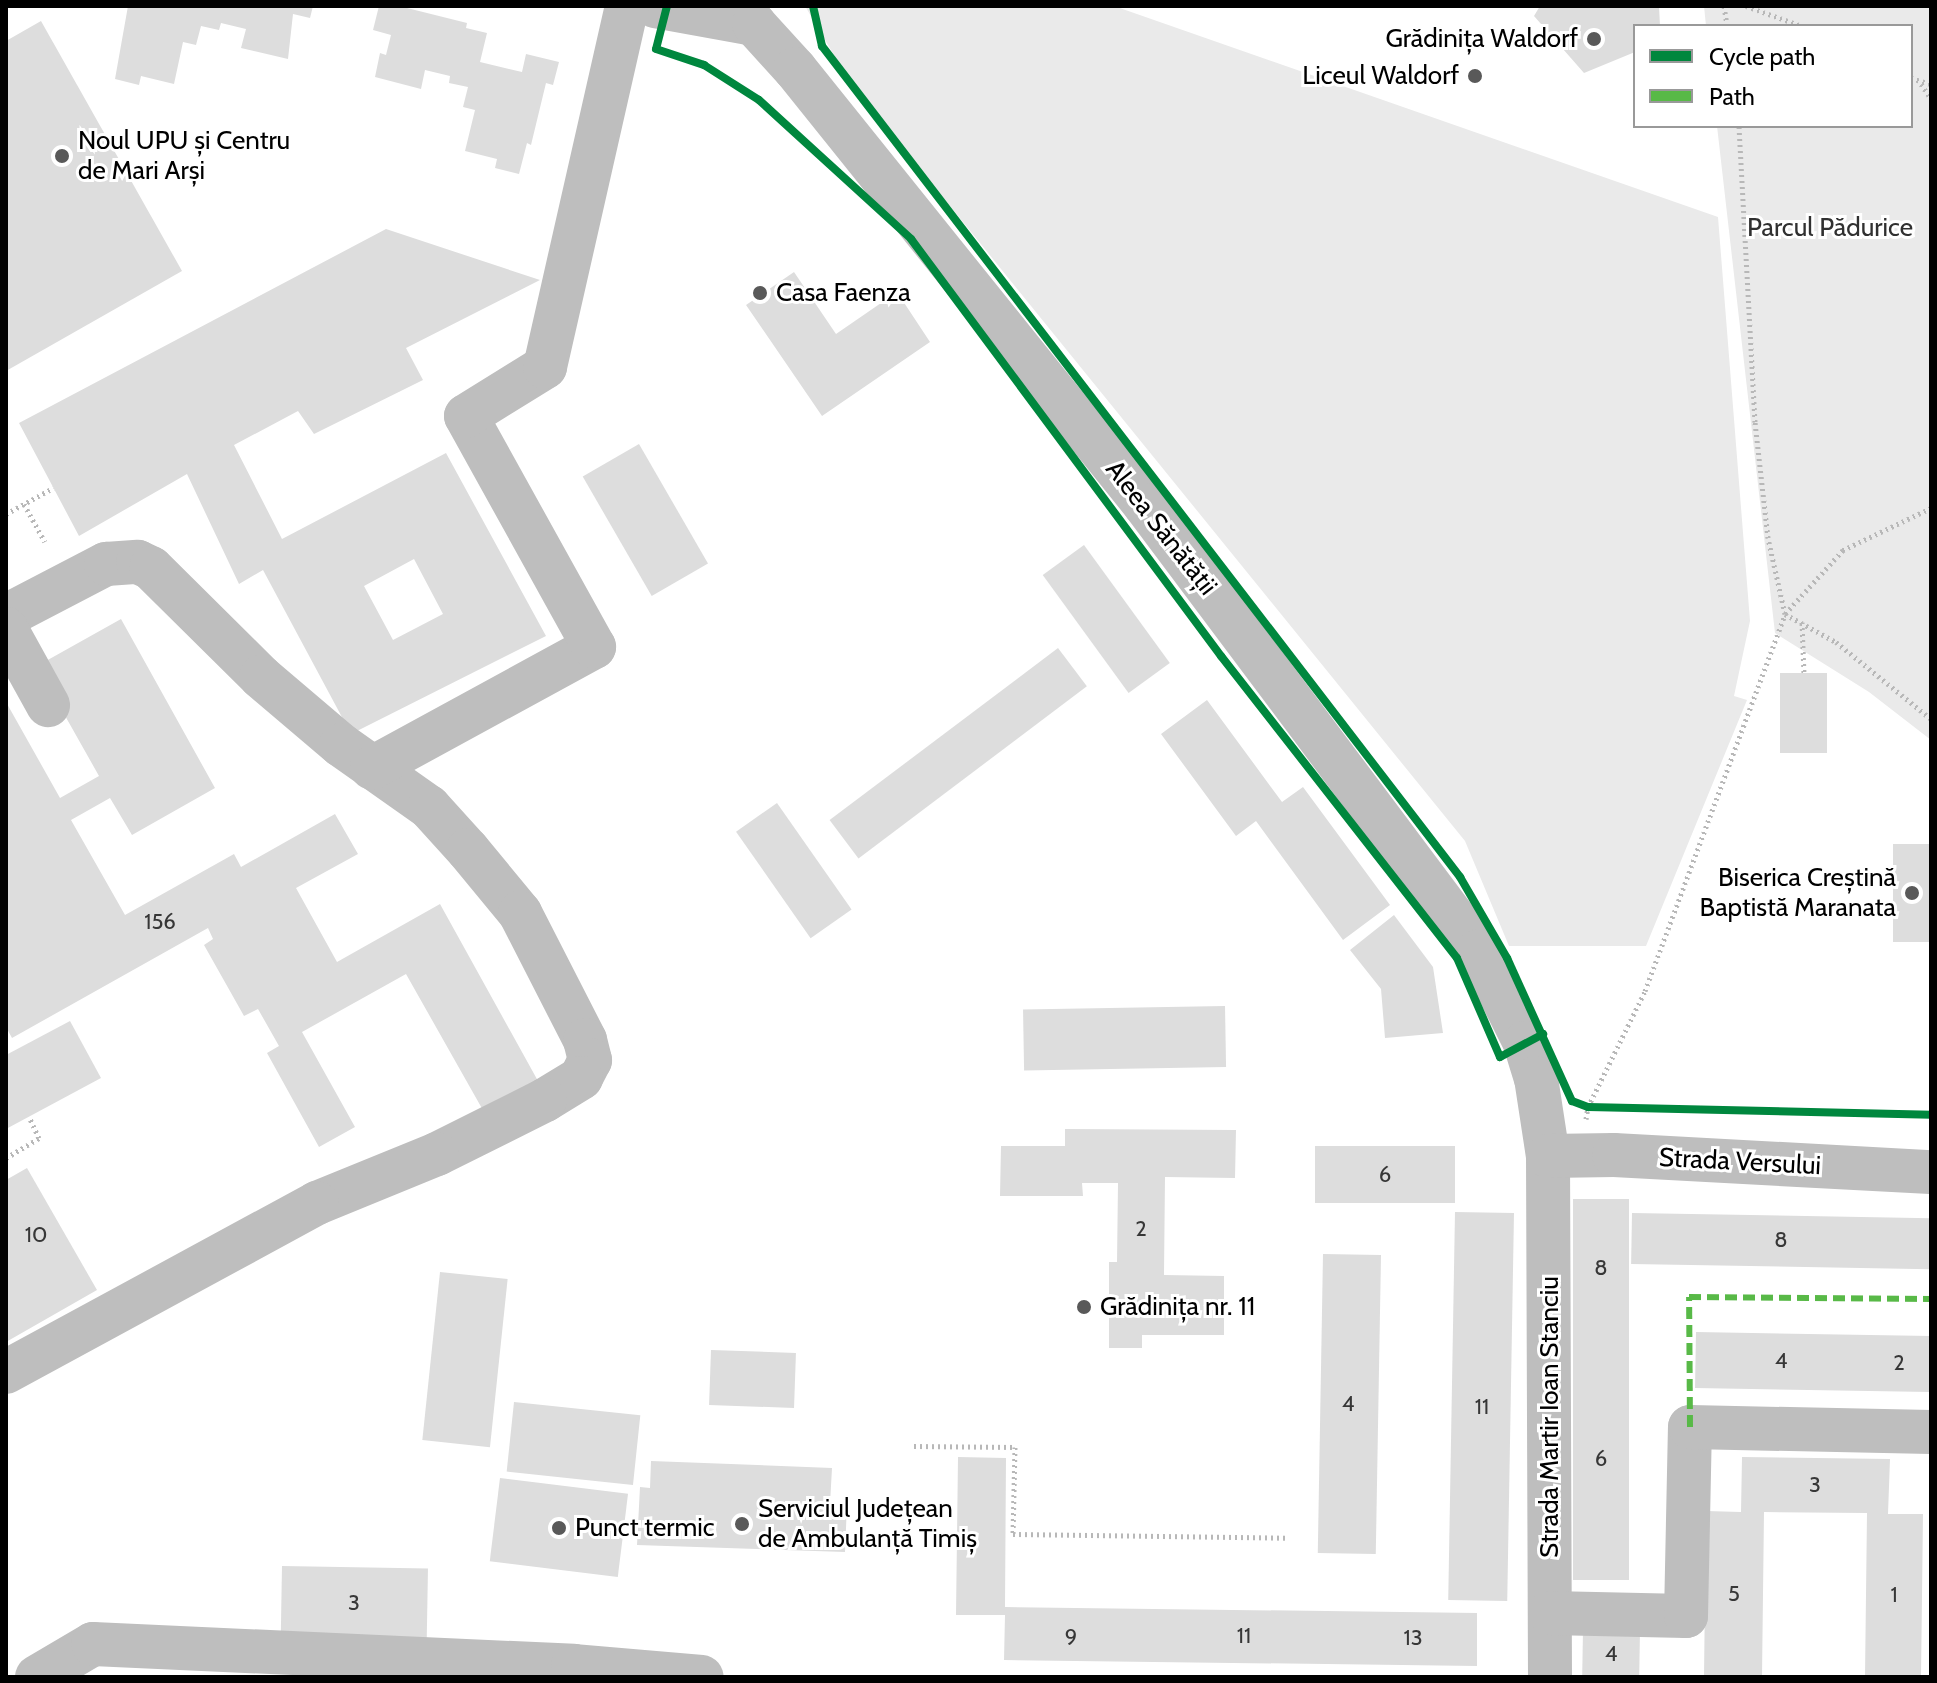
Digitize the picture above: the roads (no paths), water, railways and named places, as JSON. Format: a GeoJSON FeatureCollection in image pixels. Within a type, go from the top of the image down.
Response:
{"type":"FeatureCollection","features":[{"type":"Feature","properties":{"kind":"street"},"geometry":{"type":"LineString","coordinates":[[372,768],[594,647],[466,416],[545,367],[627,6]]}},
{"type":"Feature","properties":{"kind":"street","name":"Aleea Sănătății"},"geometry":{"type":"LineString","coordinates":[[655,6],[757,15],[795,69],[1145,505],[1474,943],[1525,1043],[1565,1156]]}},
{"type":"Feature","properties":{"kind":"street"},"geometry":{"type":"LineString","coordinates":[[6,616],[106,564],[138,562],[151,568],[261,677],[372,768],[429,807],[520,913],[585,1040],[590,1060],[581,1078],[437,1154],[317,1203],[6,1372]]}},
{"type":"Feature","properties":{"kind":"street"},"geometry":{"type":"LineString","coordinates":[[6,629],[48,705]]}},
{"type":"Feature","properties":{"kind":"street","name":"Strada Versului"},"geometry":{"type":"LineString","coordinates":[[1565,1156],[1931,1172]]}},
{"type":"Feature","properties":{"kind":"street","name":"Strada Martir Ioan Stanciu"},"geometry":{"type":"LineString","coordinates":[[1550,1677],[1565,1156]]}},
{"type":"Feature","properties":{"kind":"street"},"geometry":{"type":"LineString","coordinates":[[1550,1613],[1686,1616],[1690,1427],[1931,1432]]}},
{"type":"Feature","properties":{"kind":"street"},"geometry":{"type":"LineString","coordinates":[[37,1677],[93,1644],[702,1677]]}},
{"type":"Feature","properties":{"kind":"place","name":"Grădinița Waldorf"},"geometry":{"type":"Point","coordinates":[1594,39]}},
{"type":"Feature","properties":{"kind":"place","name":"Liceul Waldorf"},"geometry":{"type":"Point","coordinates":[1475,76]}},
{"type":"Feature","properties":{"kind":"place","name":"Noul UPU și Centru de Mari Arși"},"geometry":{"type":"Point","coordinates":[62,156]}},
{"type":"Feature","properties":{"kind":"place","name":"Casa Faenza"},"geometry":{"type":"Point","coordinates":[760,293]}},
{"type":"Feature","properties":{"kind":"place","name":"Biserica Creștină Baptistă Maranata"},"geometry":{"type":"Point","coordinates":[1912,893]}},
{"type":"Feature","properties":{"kind":"place","name":"Grădinița nr. 11"},"geometry":{"type":"Point","coordinates":[1084,1307]}},
{"type":"Feature","properties":{"kind":"place","name":"Serviciul Județean de Ambulanță Timiș"},"geometry":{"type":"Point","coordinates":[742,1524]}},
{"type":"Feature","properties":{"kind":"place","name":"Punct termic"},"geometry":{"type":"Point","coordinates":[559,1528]}},
{"type":"Feature","properties":{"kind":"park label","name":"Parcul Pădurice"},"geometry":{"type":"Point","coordinates":[1830,228]}}]}
